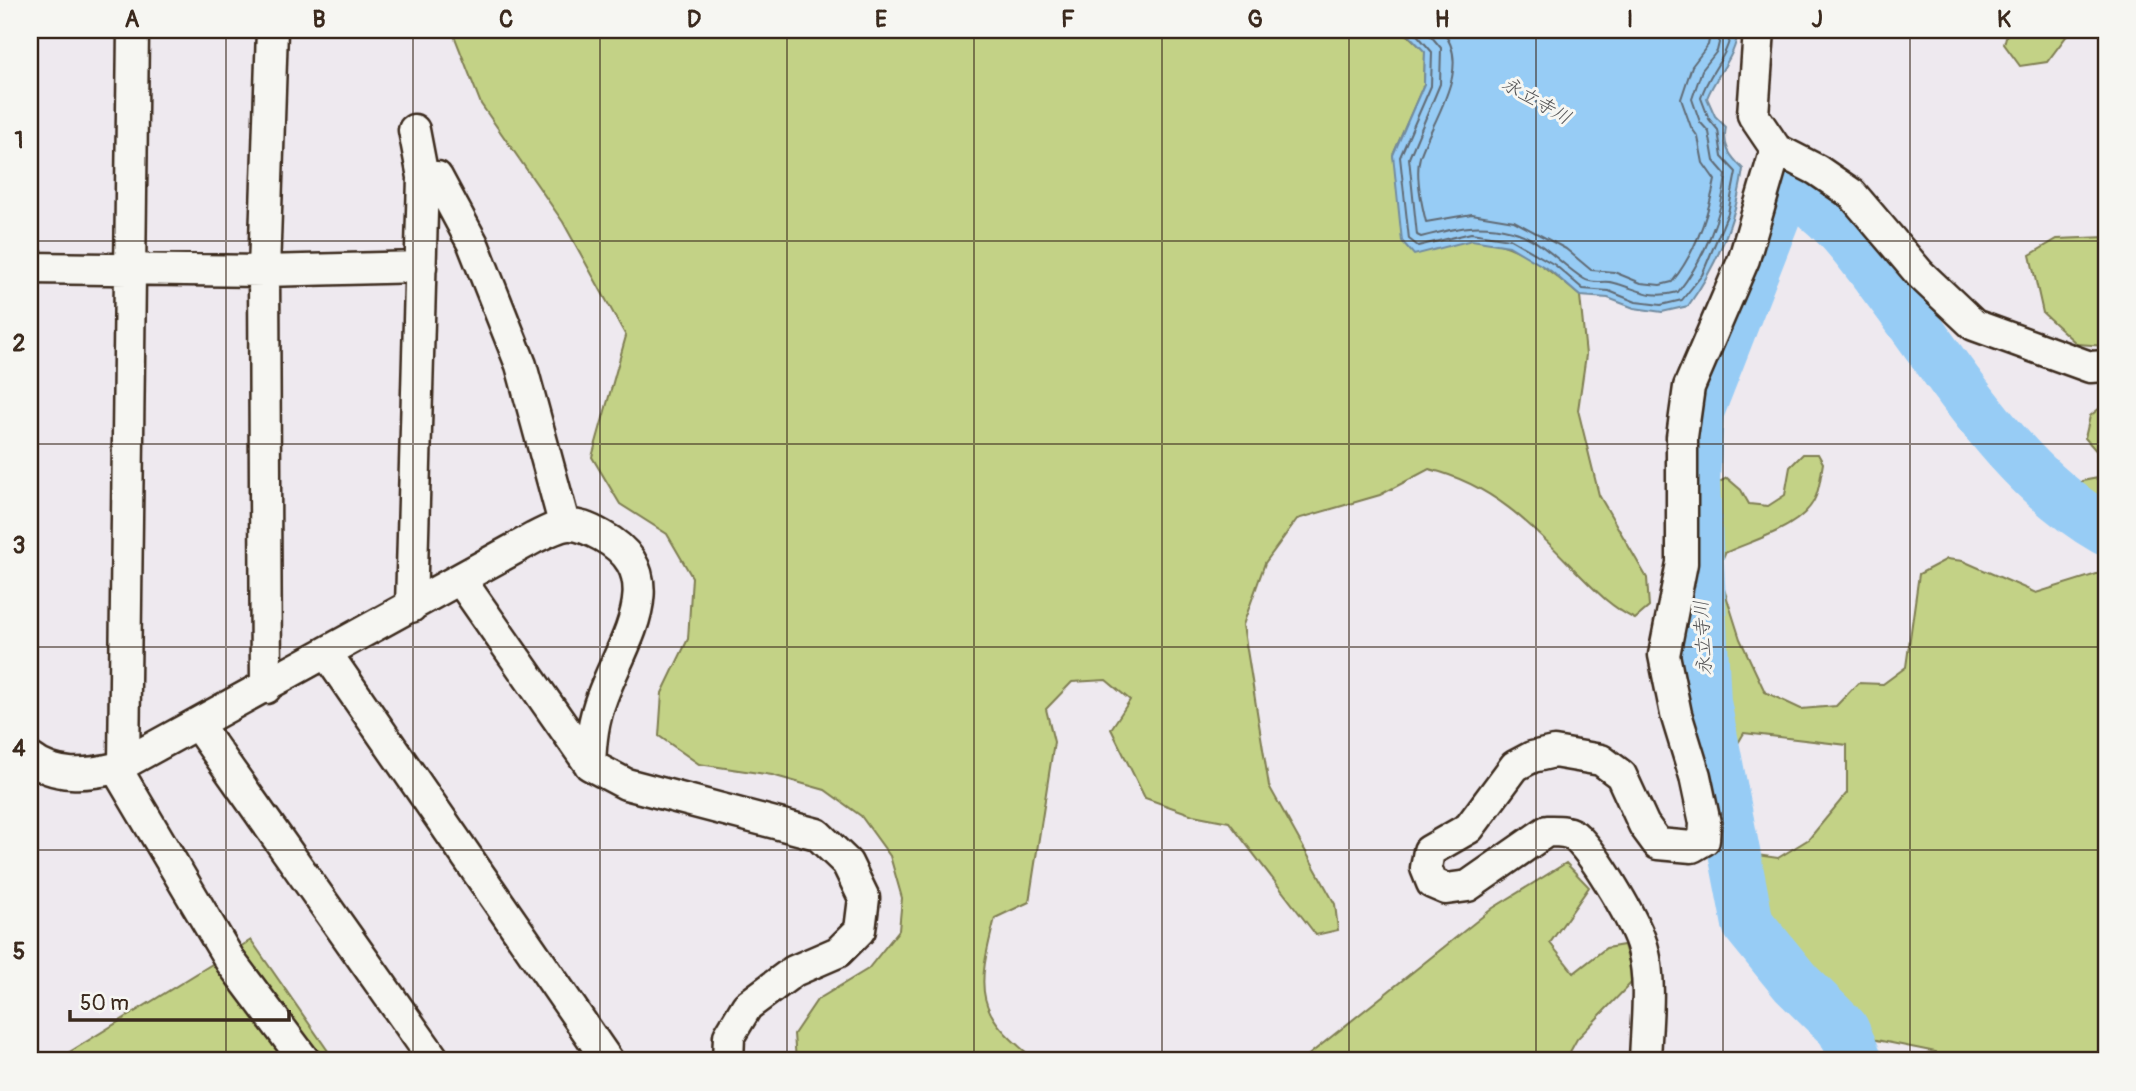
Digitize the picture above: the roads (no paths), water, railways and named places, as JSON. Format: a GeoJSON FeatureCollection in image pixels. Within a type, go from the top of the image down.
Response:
{"type":"FeatureCollection","features":[{"type":"Feature","properties":{"kind":"street"},"geometry":{"type":"LineString","coordinates":[[132,30],[120,766],[231,962],[305,1061]]}},
{"type":"Feature","properties":{"kind":"street"},"geometry":{"type":"LineString","coordinates":[[266,688],[264,271],[272,30]]}},
{"type":"Feature","properties":{"kind":"street"},"geometry":{"type":"LineString","coordinates":[[1759,30],[1753,115],[1776,149],[1816,170],[1852,194],[1920,274],[1974,326],[2090,367],[2106,366]]}},
{"type":"Feature","properties":{"kind":"street"},"geometry":{"type":"LineString","coordinates":[[411,607],[423,177],[414,130]]}},
{"type":"Feature","properties":{"kind":"street"},"geometry":{"type":"LineString","coordinates":[[1645,1061],[1647,985],[1643,947],[1601,869],[1576,836],[1562,831],[1547,831],[1468,886],[1446,889],[1432,883],[1426,868],[1429,851],[1469,828],[1515,766],[1532,757],[1554,752],[1601,760],[1621,775],[1644,825],[1658,844],[1692,847],[1704,840],[1705,823],[1695,776],[1676,715],[1664,655],[1682,563],[1682,437],[1689,387],[1744,259],[1776,149]]}},
{"type":"Feature","properties":{"kind":"street"},"geometry":{"type":"LineString","coordinates":[[423,177],[437,177],[473,244],[521,365],[564,523]]}},
{"type":"Feature","properties":{"kind":"street"},"geometry":{"type":"LineString","coordinates":[[30,268],[264,271],[421,267]]}},
{"type":"Feature","properties":{"kind":"street"},"geometry":{"type":"LineString","coordinates":[[30,758],[39,766],[83,776],[120,766],[564,523],[582,526],[608,539],[628,559],[640,586],[636,618],[602,696],[592,728],[590,765]]}},
{"type":"Feature","properties":{"kind":"street"},"geometry":{"type":"LineString","coordinates":[[460,579],[590,765],[626,784],[781,822],[817,834],[847,863],[864,898],[860,930],[838,952],[794,971],[747,1006],[729,1036],[728,1061]]}},
{"type":"Feature","properties":{"kind":"street"},"geometry":{"type":"LineString","coordinates":[[327,654],[608,1061]]}},
{"type":"Feature","properties":{"kind":"street"},"geometry":{"type":"LineString","coordinates":[[197,724],[435,1061]]}},
{"type":"Feature","properties":{"kind":"water"},"geometry":{"type":"Polygon","coordinates":[[[1404,30],[1738,30],[1730,57],[1707,98],[1715,116],[1726,127],[1725,140],[1728,150],[1743,169],[1740,188],[1717,258],[1688,306],[1662,312],[1634,308],[1608,298],[1580,296],[1551,271],[1509,246],[1472,240],[1414,255],[1402,241],[1393,155],[1424,84],[1425,52],[1404,30]]]}},
{"type":"Feature","properties":{"kind":"waterway","name":"永立寺川"},"geometry":{"type":"LineString","coordinates":[[1786,187],[1698,412],[1694,482],[1705,702],[1748,924],[1796,983],[1843,1029],[1857,1061]]}},
{"type":"Feature","properties":{"kind":"waterway"},"geometry":{"type":"LineString","coordinates":[[1788,187],[1818,207],[1854,245],[1985,421],[2012,452],[2072,508],[2106,530]]}}]}
